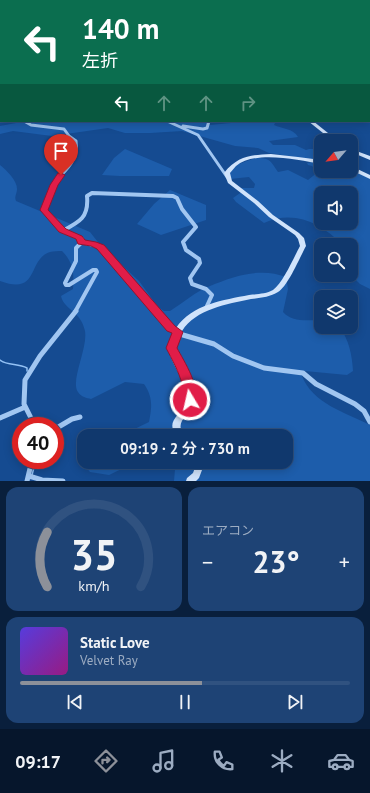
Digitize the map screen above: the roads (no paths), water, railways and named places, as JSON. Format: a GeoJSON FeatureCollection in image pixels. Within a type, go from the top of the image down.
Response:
{"type":"FeatureCollection","features":[{"type":"Feature","properties":{"kind":"street"},"geometry":{"type":"LineString","coordinates":[[26,122],[32,125],[64,129],[69,136],[76,141],[77,147],[74,158],[67,170],[56,180],[44,210],[62,231],[79,238],[82,242],[101,247],[171,328],[178,332],[214,344],[233,356],[264,368],[303,373],[316,384],[355,404],[364,411],[370,422]]}},
{"type":"Feature","properties":{"kind":"street"},"geometry":{"type":"LineString","coordinates":[[169,122],[198,135],[228,179],[256,202],[270,216],[298,234],[301,238],[303,246],[280,285],[274,291],[261,296],[223,303],[206,308],[185,321],[178,332],[172,348],[189,385],[190,400],[189,405],[179,418],[177,429]]}},
{"type":"Feature","properties":{"kind":"street"},"geometry":{"type":"LineString","coordinates":[[176,126],[203,129],[207,128],[209,122]]}},
{"type":"Feature","properties":{"kind":"street"},"geometry":{"type":"LineString","coordinates":[[311,122],[327,134]]}},
{"type":"Feature","properties":{"kind":"street"},"geometry":{"type":"LineString","coordinates":[[358,153],[370,158]]}},
{"type":"Feature","properties":{"kind":"street"},"geometry":{"type":"LineString","coordinates":[[228,179],[227,173],[234,165],[254,158],[283,156],[314,161]]}},
{"type":"Feature","properties":{"kind":"street"},"geometry":{"type":"LineString","coordinates":[[358,171],[370,177]]}},
{"type":"Feature","properties":{"kind":"street"},"geometry":{"type":"LineString","coordinates":[[62,231],[81,219],[86,213],[88,207],[87,196],[92,193],[173,196],[177,198],[182,209],[196,227],[183,242],[184,248],[199,259],[200,263],[190,278],[192,284],[206,289],[212,295],[206,308]]}},
{"type":"Feature","properties":{"kind":"street"},"geometry":{"type":"LineString","coordinates":[[29,417],[23,408],[22,399],[26,379],[40,356],[81,304],[97,272],[96,270],[93,270],[69,285],[66,285],[76,261],[74,253],[76,248],[82,242]]}},
{"type":"Feature","properties":{"kind":"street"},"geometry":{"type":"LineString","coordinates":[[0,418],[23,408]]}},
{"type":"Feature","properties":{"kind":"street"},"geometry":{"type":"LineString","coordinates":[[64,424],[68,420],[80,417]]}},
{"type":"Feature","properties":{"kind":"street"},"geometry":{"type":"LineString","coordinates":[[190,481],[196,475],[198,469]]}},
{"type":"Feature","properties":{"kind":"street"},"geometry":{"type":"LineString","coordinates":[[30,477],[41,480],[59,479],[63,481]]}},
{"type":"Feature","properties":{"kind":"waterway"},"geometry":{"type":"LineString","coordinates":[[0,360],[6,363],[24,366],[27,368],[27,371]]}},
{"type":"Feature","properties":{"kind":"waterway"},"geometry":{"type":"LineString","coordinates":[[32,475],[34,469]]}}]}
